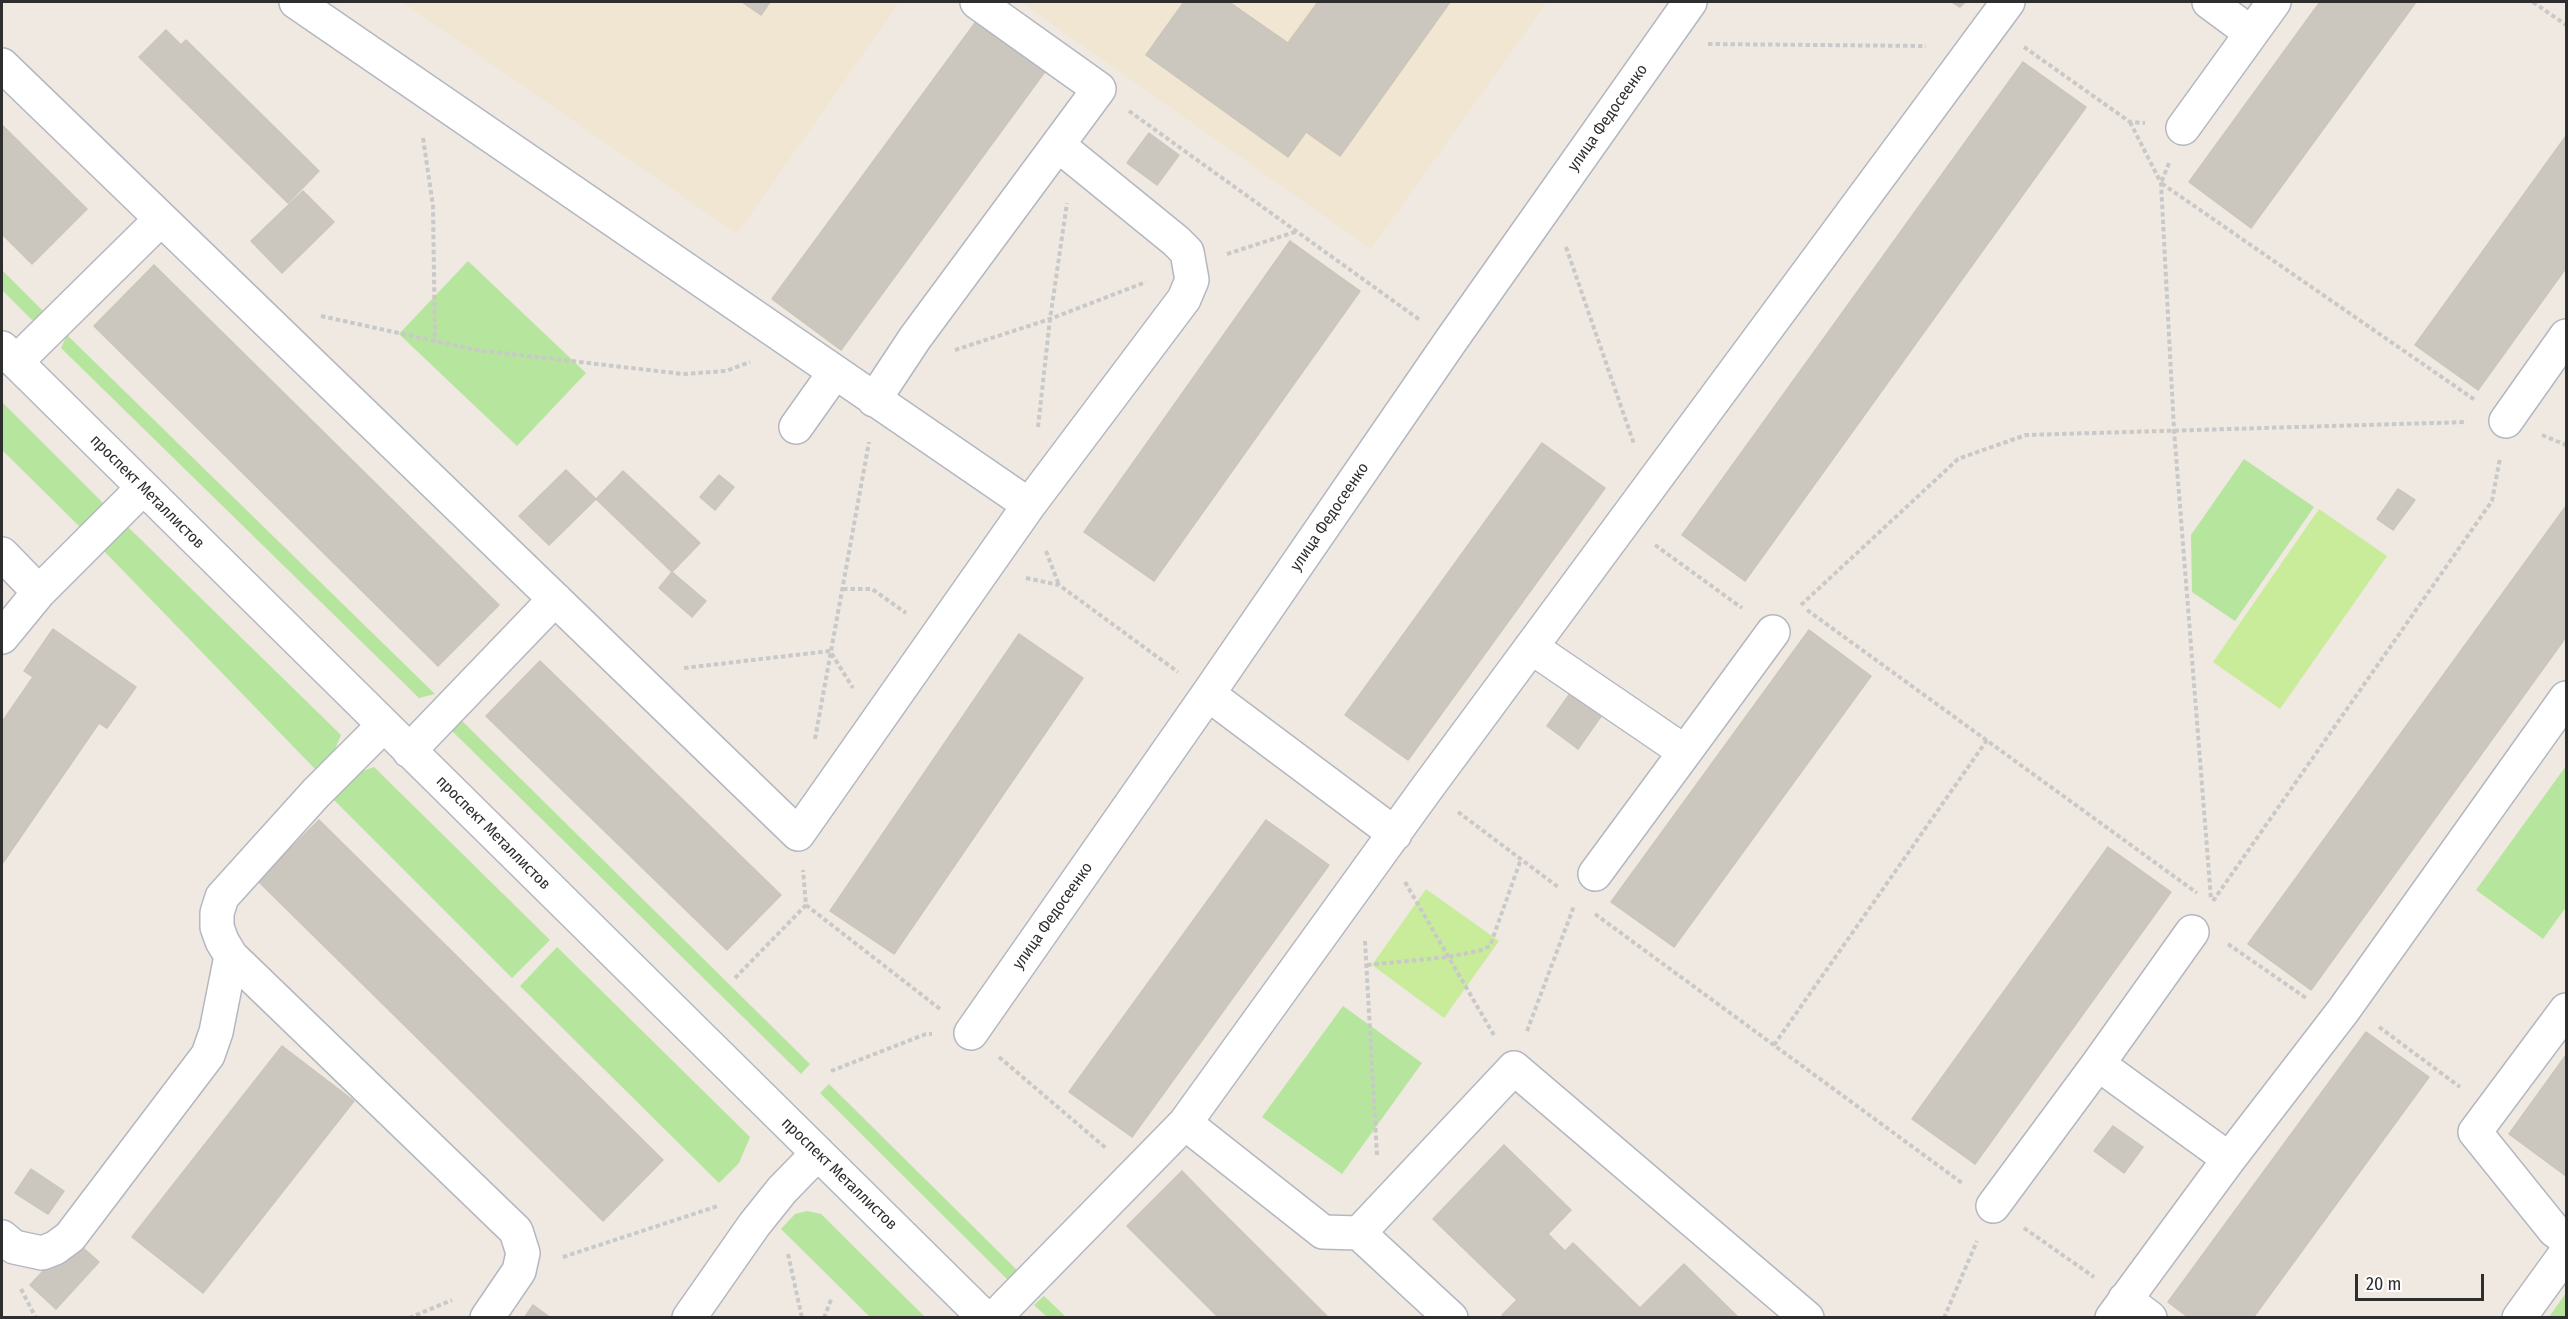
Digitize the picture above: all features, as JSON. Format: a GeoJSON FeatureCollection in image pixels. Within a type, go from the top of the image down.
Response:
{"type":"FeatureCollection","features":[{"type":"Feature","properties":{"kind":"street"},"geometry":{"type":"LineString","coordinates":[[296,2],[1029,505]]}},
{"type":"Feature","properties":{"kind":"street"},"geometry":{"type":"LineString","coordinates":[[874,400],[915,338],[1066,151],[1099,89],[977,2]]}},
{"type":"Feature","properties":{"kind":"street","name":"улица Федосеенко"},"geometry":{"type":"LineString","coordinates":[[971,1033],[1450,342],[1690,2]]}},
{"type":"Feature","properties":{"kind":"street"},"geometry":{"type":"LineString","coordinates":[[2209,2],[2252,33]]}},
{"type":"Feature","properties":{"kind":"street"},"geometry":{"type":"LineString","coordinates":[[2183,128],[2274,2]]}},
{"type":"Feature","properties":{"kind":"street"},"geometry":{"type":"LineString","coordinates":[[994,1317],[1185,1123],[1427,788],[1991,24]]}},
{"type":"Feature","properties":{"kind":"street"},"geometry":{"type":"LineString","coordinates":[[2,65],[798,834],[1029,505],[1184,299],[1192,280],[1187,252],[1066,151]]}},
{"type":"Feature","properties":{"kind":"street"},"geometry":{"type":"LineString","coordinates":[[9,355],[161,219]]}},
{"type":"Feature","properties":{"kind":"street"},"geometry":{"type":"LineString","coordinates":[[2506,421],[2566,336]]}},
{"type":"Feature","properties":{"kind":"street","name":"проспект Металлистов"},"geometry":{"type":"LineString","coordinates":[[9,355],[984,1317]]}},
{"type":"Feature","properties":{"kind":"street"},"geometry":{"type":"LineString","coordinates":[[796,427],[835,372]]}},
{"type":"Feature","properties":{"kind":"street"},"geometry":{"type":"LineString","coordinates":[[2,637],[39,592],[143,488]]}},
{"type":"Feature","properties":{"kind":"street"},"geometry":{"type":"LineString","coordinates":[[2,554],[39,592]]}},
{"type":"Feature","properties":{"kind":"street"},"geometry":{"type":"LineString","coordinates":[[409,751],[555,599]]}},
{"type":"Feature","properties":{"kind":"street"},"geometry":{"type":"LineString","coordinates":[[1595,874],[1773,632]]}},
{"type":"Feature","properties":{"kind":"street"},"geometry":{"type":"LineString","coordinates":[[1531,647],[1685,752]]}},
{"type":"Feature","properties":{"kind":"street"},"geometry":{"type":"LineString","coordinates":[[1208,694],[1390,841]]}},
{"type":"Feature","properties":{"kind":"street"},"geometry":{"type":"LineString","coordinates":[[2129,1311],[2229,1159],[2343,1011],[2566,698]]}},
{"type":"Feature","properties":{"kind":"street"},"geometry":{"type":"LineString","coordinates":[[384,725],[316,793],[222,897],[217,913],[217,927],[231,956],[516,1231],[523,1253],[519,1271],[487,1317]]}},
{"type":"Feature","properties":{"kind":"street"},"geometry":{"type":"LineString","coordinates":[[1993,1206],[2192,932]]}},
{"type":"Feature","properties":{"kind":"street"},"geometry":{"type":"LineString","coordinates":[[2,1237],[14,1247],[42,1253],[55,1248],[70,1237],[208,1055],[216,1032],[231,956]]}},
{"type":"Feature","properties":{"kind":"street"},"geometry":{"type":"LineString","coordinates":[[2566,1010],[2475,1132],[2554,1230],[2566,1239]]}},
{"type":"Feature","properties":{"kind":"street"},"geometry":{"type":"LineString","coordinates":[[2098,1064],[2229,1159]]}},
{"type":"Feature","properties":{"kind":"street"},"geometry":{"type":"LineString","coordinates":[[1185,1123],[1323,1232],[1369,1221],[1514,1068],[1807,1317]]}},
{"type":"Feature","properties":{"kind":"street"},"geometry":{"type":"LineString","coordinates":[[689,1317],[754,1225],[818,1153]]}},
{"type":"Feature","properties":{"kind":"street"},"geometry":{"type":"LineString","coordinates":[[1369,1221],[1451,1317]]}},
{"type":"Feature","properties":{"kind":"street"},"geometry":{"type":"LineString","coordinates":[[2519,1317],[2566,1253]]}},
{"type":"Feature","properties":{"kind":"path"},"geometry":{"type":"LineString","coordinates":[[2533,2],[2566,25]]}},
{"type":"Feature","properties":{"kind":"path"},"geometry":{"type":"LineString","coordinates":[[1660,44],[1991,24],[2130,122],[2161,183],[2174,430],[2212,903]]}},
{"type":"Feature","properties":{"kind":"path"},"geometry":{"type":"LineString","coordinates":[[415,83],[432,206],[435,342]]}},
{"type":"Feature","properties":{"kind":"path"},"geometry":{"type":"LineString","coordinates":[[1099,89],[1450,342]]}},
{"type":"Feature","properties":{"kind":"path"},"geometry":{"type":"LineString","coordinates":[[2130,122],[2183,128],[2161,183]]}},
{"type":"Feature","properties":{"kind":"path"},"geometry":{"type":"LineString","coordinates":[[1037,435],[1066,151]]}},
{"type":"Feature","properties":{"kind":"path"},"geometry":{"type":"LineString","coordinates":[[2161,183],[2506,421],[2566,445]]}},
{"type":"Feature","properties":{"kind":"path"},"geometry":{"type":"LineString","coordinates":[[1550,200],[1648,488]]}},
{"type":"Feature","properties":{"kind":"path"},"geometry":{"type":"LineString","coordinates":[[915,338],[948,352],[1050,319],[1191,266],[1298,231]]}},
{"type":"Feature","properties":{"kind":"path"},"geometry":{"type":"LineString","coordinates":[[311,314],[476,350],[683,374],[726,371],[795,344]]}},
{"type":"Feature","properties":{"kind":"path"},"geometry":{"type":"LineString","coordinates":[[814,743],[843,590],[874,400]]}},
{"type":"Feature","properties":{"kind":"path"},"geometry":{"type":"LineString","coordinates":[[1623,522],[1773,632],[1958,459],[2026,435],[2506,421]]}},
{"type":"Feature","properties":{"kind":"path"},"geometry":{"type":"LineString","coordinates":[[2212,903],[2492,501],[2506,421]]}},
{"type":"Feature","properties":{"kind":"path"},"geometry":{"type":"LineString","coordinates":[[1029,505],[1059,585]]}},
{"type":"Feature","properties":{"kind":"path"},"geometry":{"type":"LineString","coordinates":[[984,569],[1059,585],[1208,694]]}},
{"type":"Feature","properties":{"kind":"path"},"geometry":{"type":"LineString","coordinates":[[843,590],[872,589],[938,635]]}},
{"type":"Feature","properties":{"kind":"path"},"geometry":{"type":"LineString","coordinates":[[1800,605],[2212,903]]}},
{"type":"Feature","properties":{"kind":"path"},"geometry":{"type":"LineString","coordinates":[[633,674],[830,651]]}},
{"type":"Feature","properties":{"kind":"path"},"geometry":{"type":"LineString","coordinates":[[830,651],[875,724]]}},
{"type":"Feature","properties":{"kind":"path"},"geometry":{"type":"LineString","coordinates":[[1774,1045],[1987,740]]}},
{"type":"Feature","properties":{"kind":"path"},"geometry":{"type":"LineString","coordinates":[[1427,788],[1993,1206],[2129,1311]]}},
{"type":"Feature","properties":{"kind":"path"},"geometry":{"type":"LineString","coordinates":[[798,834],[806,905],[971,1033],[1135,1173]]}},
{"type":"Feature","properties":{"kind":"path"},"geometry":{"type":"LineString","coordinates":[[1390,841],[1448,957],[1514,1068]]}},
{"type":"Feature","properties":{"kind":"path"},"geometry":{"type":"LineString","coordinates":[[1366,965],[1448,957],[1482,950],[1490,946],[1521,859]]}},
{"type":"Feature","properties":{"kind":"path"},"geometry":{"type":"LineString","coordinates":[[1514,1068],[1576,900],[1595,874]]}},
{"type":"Feature","properties":{"kind":"path"},"geometry":{"type":"LineString","coordinates":[[1362,880],[1366,965],[1369,1221]]}},
{"type":"Feature","properties":{"kind":"path"},"geometry":{"type":"LineString","coordinates":[[735,978],[806,905]]}},
{"type":"Feature","properties":{"kind":"path"},"geometry":{"type":"LineString","coordinates":[[831,1071],[926,1034],[971,1033]]}},
{"type":"Feature","properties":{"kind":"path"},"geometry":{"type":"LineString","coordinates":[[519,1271],[724,1203]]}},
{"type":"Feature","properties":{"kind":"path"},"geometry":{"type":"LineString","coordinates":[[1944,1317],[1993,1206]]}},
{"type":"Feature","properties":{"kind":"path"},"geometry":{"type":"LineString","coordinates":[[788,1254],[802,1317]]}},
{"type":"Feature","properties":{"kind":"path"},"geometry":{"type":"LineString","coordinates":[[409,1317],[462,1296]]}},
{"type":"Feature","properties":{"kind":"path"},"geometry":{"type":"LineString","coordinates":[[824,1317],[832,1297]]}},
{"type":"Feature","properties":{"kind":"shaded area"},"geometry":{"type":"Polygon","coordinates":[[[402,2],[894,2],[898,4],[737,234],[402,2]]]}},
{"type":"Feature","properties":{"kind":"shaded area"},"geometry":{"type":"Polygon","coordinates":[[[1021,2],[1547,2],[1371,249],[1021,2]]]}},
{"type":"Feature","properties":{"kind":"green space"},"geometry":{"type":"Polygon","coordinates":[[[468,261],[586,373],[517,446],[399,334],[468,261]]]}},
{"type":"Feature","properties":{"kind":"green space"},"geometry":{"type":"Polygon","coordinates":[[[2,270],[47,315],[32,320],[2,290],[2,270]]]}},
{"type":"Feature","properties":{"kind":"green space"},"geometry":{"type":"Polygon","coordinates":[[[67,335],[435,694],[419,698],[61,348],[67,335]]]}},
{"type":"Feature","properties":{"kind":"green space"},"geometry":{"type":"Polygon","coordinates":[[[2,402],[104,504],[80,527],[2,450],[2,402]]]}},
{"type":"Feature","properties":{"kind":"green space"},"geometry":{"type":"Polygon","coordinates":[[[2244,459],[2314,507],[2235,621],[2192,592],[2191,535],[2244,459]]]}},
{"type":"Feature","properties":{"kind":"green space"},"geometry":{"type":"Polygon","coordinates":[[[2319,509],[2387,556],[2280,709],[2213,662],[2319,509]]]}},
{"type":"Feature","properties":{"kind":"green space"},"geometry":{"type":"Polygon","coordinates":[[[128,527],[341,735],[335,749],[315,769],[103,550],[128,527]]]}},
{"type":"Feature","properties":{"kind":"green space"},"geometry":{"type":"Polygon","coordinates":[[[454,713],[810,1064],[801,1074],[448,727],[454,713]]]}},
{"type":"Feature","properties":{"kind":"green space"},"geometry":{"type":"Polygon","coordinates":[[[2566,766],[2566,907],[2543,939],[2476,890],[2566,766]]]}},
{"type":"Feature","properties":{"kind":"green space"},"geometry":{"type":"Polygon","coordinates":[[[374,767],[550,940],[512,978],[334,800],[360,772],[374,767]]]}},
{"type":"Feature","properties":{"kind":"green space"},"geometry":{"type":"Polygon","coordinates":[[[1426,889],[1499,941],[1444,1018],[1372,965],[1426,889]]]}},
{"type":"Feature","properties":{"kind":"green space"},"geometry":{"type":"Polygon","coordinates":[[[557,947],[750,1137],[739,1163],[719,1183],[520,986],[557,947]]]}},
{"type":"Feature","properties":{"kind":"green space"},"geometry":{"type":"Polygon","coordinates":[[[1343,1006],[1422,1063],[1342,1174],[1262,1117],[1343,1006]]]}},
{"type":"Feature","properties":{"kind":"green space"},"geometry":{"type":"Polygon","coordinates":[[[829,1084],[1020,1273],[1010,1282],[820,1093],[829,1084]]]}},
{"type":"Feature","properties":{"kind":"green space"},"geometry":{"type":"Polygon","coordinates":[[[807,1211],[821,1214],[925,1317],[870,1317],[781,1229],[795,1214],[807,1211]]]}},
{"type":"Feature","properties":{"kind":"green space"},"geometry":{"type":"Polygon","coordinates":[[[2566,1293],[2566,1317],[2549,1317],[2566,1293]]]}},
{"type":"Feature","properties":{"kind":"green space"},"geometry":{"type":"Polygon","coordinates":[[[1044,1296],[1066,1317],[1047,1317],[1034,1305],[1044,1296]]]}},
{"type":"Feature","properties":{"kind":"building"},"geometry":{"type":"Polygon","coordinates":[[[742,2],[770,2],[761,15],[742,2]]]}},
{"type":"Feature","properties":{"kind":"building"},"geometry":{"type":"Polygon","coordinates":[[[1184,2],[1229,2],[1288,43],[1318,2],[1450,2],[1340,156],[1306,132],[1288,157],[1146,55],[1184,2]]]}},
{"type":"Feature","properties":{"kind":"building"},"geometry":{"type":"Polygon","coordinates":[[[1952,2],[1965,2],[1960,7],[1952,2]]]}},
{"type":"Feature","properties":{"kind":"building"},"geometry":{"type":"Polygon","coordinates":[[[2320,2],[2416,2],[2251,228],[2189,182],[2320,2]]]}},
{"type":"Feature","properties":{"kind":"building"},"geometry":{"type":"Polygon","coordinates":[[[983,12],[1052,62],[841,350],[772,299],[983,12]]]}},
{"type":"Feature","properties":{"kind":"building"},"geometry":{"type":"Polygon","coordinates":[[[166,30],[181,45],[186,40],[319,171],[288,203],[139,57],[166,30]]]}},
{"type":"Feature","properties":{"kind":"building"},"geometry":{"type":"Polygon","coordinates":[[[2023,62],[2086,107],[1745,581],[1682,535],[2023,62]]]}},
{"type":"Feature","properties":{"kind":"building"},"geometry":{"type":"Polygon","coordinates":[[[2,125],[87,209],[32,264],[2,234],[2,125]]]}},
{"type":"Feature","properties":{"kind":"building"},"geometry":{"type":"Polygon","coordinates":[[[1149,133],[1179,155],[1157,185],[1127,163],[1149,133]]]}},
{"type":"Feature","properties":{"kind":"building"},"geometry":{"type":"Polygon","coordinates":[[[2566,136],[2566,268],[2478,390],[2415,345],[2566,136]]]}},
{"type":"Feature","properties":{"kind":"building"},"geometry":{"type":"Polygon","coordinates":[[[303,191],[334,222],[282,273],[251,241],[303,191]]]}},
{"type":"Feature","properties":{"kind":"building"},"geometry":{"type":"Polygon","coordinates":[[[1290,241],[1360,291],[1154,581],[1084,532],[1290,241]]]}},
{"type":"Feature","properties":{"kind":"building"},"geometry":{"type":"Polygon","coordinates":[[[154,265],[499,605],[438,666],[94,326],[154,265]]]}},
{"type":"Feature","properties":{"kind":"building"},"geometry":{"type":"Polygon","coordinates":[[[1542,443],[1605,488],[1408,760],[1345,715],[1542,443]]]}},
{"type":"Feature","properties":{"kind":"building"},"geometry":{"type":"Polygon","coordinates":[[[566,470],[596,499],[549,545],[519,516],[566,470]]]}},
{"type":"Feature","properties":{"kind":"building"},"geometry":{"type":"Polygon","coordinates":[[[623,471],[700,543],[672,572],[596,499],[623,471]]]}},
{"type":"Feature","properties":{"kind":"building"},"geometry":{"type":"Polygon","coordinates":[[[719,475],[734,487],[715,510],[700,497],[719,475]]]}},
{"type":"Feature","properties":{"kind":"building"},"geometry":{"type":"Polygon","coordinates":[[[2398,489],[2415,500],[2393,530],[2377,519],[2398,489]]]}},
{"type":"Feature","properties":{"kind":"building"},"geometry":{"type":"Polygon","coordinates":[[[2566,506],[2566,637],[2311,990],[2248,944],[2566,506]]]}},
{"type":"Feature","properties":{"kind":"building"},"geometry":{"type":"Polygon","coordinates":[[[672,572],[706,601],[692,617],[659,588],[672,572]]]}},
{"type":"Feature","properties":{"kind":"building"},"geometry":{"type":"Polygon","coordinates":[[[53,629],[136,687],[107,728],[99,723],[2,864],[2,722],[33,677],[24,671],[53,629]]]}},
{"type":"Feature","properties":{"kind":"building"},"geometry":{"type":"Polygon","coordinates":[[[1809,630],[1871,676],[1674,947],[1611,902],[1809,630]]]}},
{"type":"Feature","properties":{"kind":"building"},"geometry":{"type":"Polygon","coordinates":[[[1019,634],[1083,678],[894,954],[830,911],[1019,634]]]}},
{"type":"Feature","properties":{"kind":"building"},"geometry":{"type":"Polygon","coordinates":[[[540,661],[781,895],[727,950],[486,716],[540,661]]]}},
{"type":"Feature","properties":{"kind":"building"},"geometry":{"type":"Polygon","coordinates":[[[1571,692],[1602,715],[1578,749],[1547,726],[1571,692]]]}},
{"type":"Feature","properties":{"kind":"building"},"geometry":{"type":"Polygon","coordinates":[[[319,820],[663,1160],[603,1221],[258,881],[319,820]]]}},
{"type":"Feature","properties":{"kind":"building"},"geometry":{"type":"Polygon","coordinates":[[[1266,820],[1329,865],[1132,1137],[1069,1092],[1266,820]]]}},
{"type":"Feature","properties":{"kind":"building"},"geometry":{"type":"Polygon","coordinates":[[[2108,847],[2171,892],[1975,1164],[1912,1119],[2108,847]]]}},
{"type":"Feature","properties":{"kind":"building"},"geometry":{"type":"Polygon","coordinates":[[[2366,1032],[2429,1077],[2253,1318],[2189,1318],[2168,1302],[2366,1032]]]}},
{"type":"Feature","properties":{"kind":"building"},"geometry":{"type":"Polygon","coordinates":[[[282,1046],[354,1101],[203,1293],[132,1237],[282,1046]]]}},
{"type":"Feature","properties":{"kind":"building"},"geometry":{"type":"Polygon","coordinates":[[[2566,1055],[2566,1176],[2509,1134],[2566,1055]]]}},
{"type":"Feature","properties":{"kind":"building"},"geometry":{"type":"Polygon","coordinates":[[[2113,1126],[2143,1147],[2124,1173],[2094,1151],[2113,1126]]]}},
{"type":"Feature","properties":{"kind":"building"},"geometry":{"type":"Polygon","coordinates":[[[1504,1145],[1571,1210],[1548,1234],[1565,1251],[1573,1243],[1640,1308],[1684,1264],[1739,1318],[1505,1318],[1502,1315],[1517,1300],[1433,1219],[1504,1145]]]}},
{"type":"Feature","properties":{"kind":"building"},"geometry":{"type":"Polygon","coordinates":[[[31,1169],[64,1191],[48,1214],[15,1193],[31,1169]]]}},
{"type":"Feature","properties":{"kind":"building"},"geometry":{"type":"Polygon","coordinates":[[[1182,1171],[1329,1318],[1219,1318],[1127,1226],[1182,1171]]]}},
{"type":"Feature","properties":{"kind":"building"},"geometry":{"type":"Polygon","coordinates":[[[73,1239],[99,1262],[56,1309],[30,1285],[73,1239]]]}},
{"type":"Feature","properties":{"kind":"building"},"geometry":{"type":"Polygon","coordinates":[[[533,1305],[551,1318],[524,1318],[533,1305]]]}}]}
